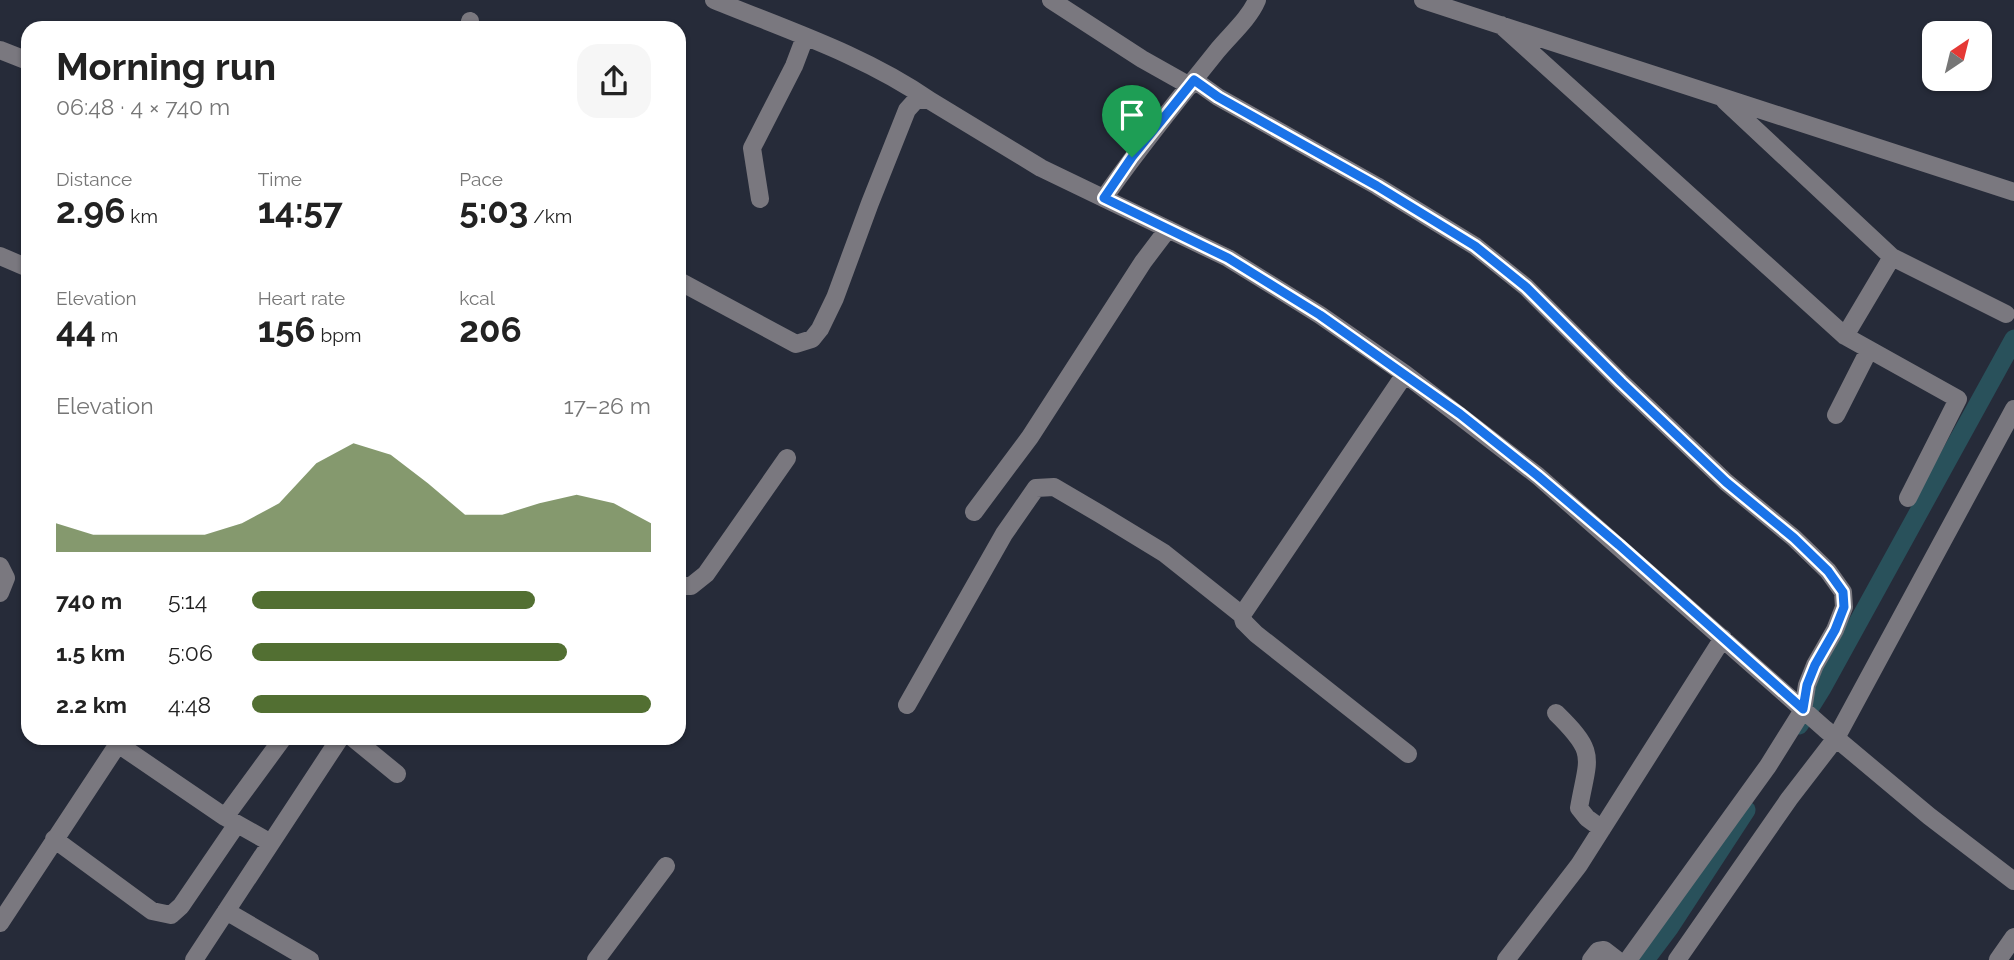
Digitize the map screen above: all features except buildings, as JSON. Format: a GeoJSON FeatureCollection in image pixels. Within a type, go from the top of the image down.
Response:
{"type":"FeatureCollection","features":[{"type":"Feature","properties":{"kind":"street"},"geometry":{"type":"LineString","coordinates":[[714,0],[840,51],[903,82],[1041,168],[1228,258],[1320,315],[1405,374],[1538,476],[1830,733],[1929,816],[2014,881]]}},
{"type":"Feature","properties":{"kind":"street"},"geometry":{"type":"LineString","coordinates":[[1051,0],[1142,59],[1218,97],[1377,186],[1475,246],[1526,287],[1726,482],[1794,538],[1828,571],[1843,592],[1844,607],[1807,685],[1804,710],[1768,766],[1628,960]]}},
{"type":"Feature","properties":{"kind":"street"},"geometry":{"type":"LineString","coordinates":[[1104,198],[1132,157],[1253,9],[1257,0]]}},
{"type":"Feature","properties":{"kind":"street"},"geometry":{"type":"LineString","coordinates":[[1423,0],[2014,192]]}},
{"type":"Feature","properties":{"kind":"street"},"geometry":{"type":"LineString","coordinates":[[1501,25],[1845,336],[1958,399],[1908,498]]}},
{"type":"Feature","properties":{"kind":"street"},"geometry":{"type":"LineString","coordinates":[[760,199],[752,148],[794,66],[805,37]]}},
{"type":"Feature","properties":{"kind":"street"},"geometry":{"type":"LineString","coordinates":[[0,50],[21,58]]}},
{"type":"Feature","properties":{"kind":"street"},"geometry":{"type":"LineString","coordinates":[[1720,96],[1892,257],[2006,314]]}},
{"type":"Feature","properties":{"kind":"street"},"geometry":{"type":"LineString","coordinates":[[686,285],[796,344],[812,339],[835,298],[907,110],[916,100],[929,100]]}},
{"type":"Feature","properties":{"kind":"street"},"geometry":{"type":"LineString","coordinates":[[974,512],[1030,437],[1143,262],[1168,229]]}},
{"type":"Feature","properties":{"kind":"street"},"geometry":{"type":"LineString","coordinates":[[0,256],[21,265]]}},
{"type":"Feature","properties":{"kind":"street"},"geometry":{"type":"LineString","coordinates":[[1845,336],[1892,257]]}},
{"type":"Feature","properties":{"kind":"street"},"geometry":{"type":"LineString","coordinates":[[1836,415],[1869,350]]}},
{"type":"Feature","properties":{"kind":"street"},"geometry":{"type":"LineString","coordinates":[[1242,615],[1405,374]]}},
{"type":"Feature","properties":{"kind":"street"},"geometry":{"type":"LineString","coordinates":[[1677,960],[1789,799],[1830,733],[2014,409]]}},
{"type":"Feature","properties":{"kind":"street"},"geometry":{"type":"LineString","coordinates":[[686,586],[691,586],[706,574],[787,458]]}},
{"type":"Feature","properties":{"kind":"street"},"geometry":{"type":"LineString","coordinates":[[906,705],[1004,534],[1036,488],[1054,487],[1164,553],[1242,615],[1244,622],[1256,634],[1408,754]]}},
{"type":"Feature","properties":{"kind":"street"},"geometry":{"type":"LineString","coordinates":[[0,566],[6,578],[0,593]]}},
{"type":"Feature","properties":{"kind":"street"},"geometry":{"type":"LineString","coordinates":[[1506,960],[1578,865],[1723,638]]}},
{"type":"Feature","properties":{"kind":"street"},"geometry":{"type":"LineString","coordinates":[[1556,713],[1577,733],[1587,753],[1588,771],[1579,808],[1602,829]]}},
{"type":"Feature","properties":{"kind":"street"},"geometry":{"type":"LineString","coordinates":[[0,923],[117,745]]}},
{"type":"Feature","properties":{"kind":"street"},"geometry":{"type":"LineString","coordinates":[[126,745],[231,820],[271,843]]}},
{"type":"Feature","properties":{"kind":"street"},"geometry":{"type":"LineString","coordinates":[[54,839],[152,911],[171,915],[181,906],[279,745]]}},
{"type":"Feature","properties":{"kind":"street"},"geometry":{"type":"LineString","coordinates":[[194,960],[335,745]]}},
{"type":"Feature","properties":{"kind":"street"},"geometry":{"type":"LineString","coordinates":[[362,745],[397,774]]}},
{"type":"Feature","properties":{"kind":"street"},"geometry":{"type":"LineString","coordinates":[[596,960],[666,866]]}},
{"type":"Feature","properties":{"kind":"street"},"geometry":{"type":"LineString","coordinates":[[226,911],[310,960]]}},
{"type":"Feature","properties":{"kind":"street"},"geometry":{"type":"LineString","coordinates":[[1998,960],[2014,937]]}},
{"type":"Feature","properties":{"kind":"street"},"geometry":{"type":"LineString","coordinates":[[1591,960],[1598,951],[1604,950],[1617,960]]}},
{"type":"Feature","properties":{"kind":"waterway"},"geometry":{"type":"LineString","coordinates":[[1799,725],[2014,339]]}},
{"type":"Feature","properties":{"kind":"waterway"},"geometry":{"type":"LineString","coordinates":[[1645,960],[1746,810]]}},
{"type":"Feature","properties":{"kind":"route"},"geometry":{"type":"LineString","coordinates":[[1194,80],[1218,97],[1377,186],[1475,246],[1526,287],[1726,482],[1794,538],[1828,571],[1843,592],[1844,607],[1835,630],[1815,665],[1807,685],[1803,709],[1619,545],[1460,414],[1320,315],[1228,258],[1104,198],[1132,157],[1194,80]]}}]}
